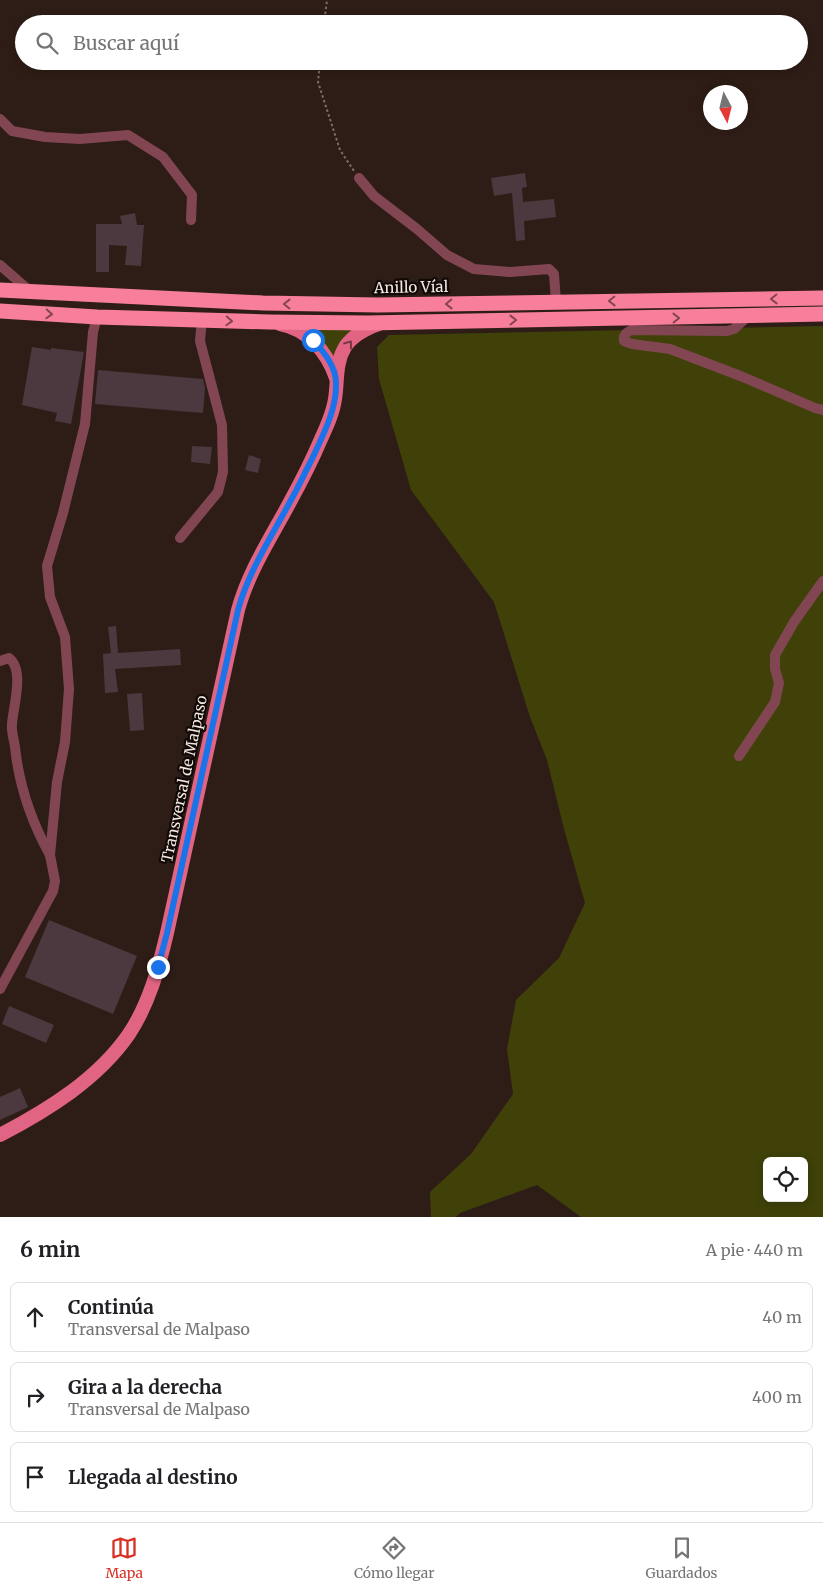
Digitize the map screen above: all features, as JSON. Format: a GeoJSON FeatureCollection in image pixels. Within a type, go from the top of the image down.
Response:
{"type":"FeatureCollection","features":[{"type":"Feature","properties":{"kind":"highway","name":"Anillo Víal"},"geometry":{"type":"LineString","coordinates":[[0,290],[263,303],[378,305],[823,298]]}},
{"type":"Feature","properties":{"kind":"highway"},"geometry":{"type":"LineString","coordinates":[[0,312],[269,322],[382,322],[823,314]]}},
{"type":"Feature","properties":{"kind":"main road"},"geometry":{"type":"LineString","coordinates":[[269,322],[292,328],[313,340],[324,352],[332,366],[337,381]]}},
{"type":"Feature","properties":{"kind":"main road","name":"Transversal de Malpaso"},"geometry":{"type":"LineString","coordinates":[[0,1135],[44,1110],[96,1072],[129,1034],[142,1010],[158,967],[167,933],[243,591],[255,564],[292,499],[322,439],[332,411],[340,356],[346,345],[355,336],[365,329],[382,322]]}},
{"type":"Feature","properties":{"kind":"lane"},"geometry":{"type":"LineString","coordinates":[[0,119],[12,130],[45,137],[80,139],[128,135],[163,157],[192,195],[191,220]]}},
{"type":"Feature","properties":{"kind":"lane"},"geometry":{"type":"LineString","coordinates":[[359,178],[374,196],[447,255],[474,269],[510,272],[549,269],[554,274],[556,302]]}},
{"type":"Feature","properties":{"kind":"lane"},"geometry":{"type":"LineString","coordinates":[[0,265],[31,292]]}},
{"type":"Feature","properties":{"kind":"lane"},"geometry":{"type":"LineString","coordinates":[[748,316],[734,329],[631,330],[625,333],[623,337],[624,342],[670,349],[823,410]]}},
{"type":"Feature","properties":{"kind":"lane"},"geometry":{"type":"LineString","coordinates":[[0,989],[53,891],[54,881],[50,855],[57,782],[65,742],[70,689],[64,636],[50,597],[47,566],[86,424],[93,332],[97,317]]}},
{"type":"Feature","properties":{"kind":"lane"},"geometry":{"type":"LineString","coordinates":[[180,538],[218,492],[223,472],[222,425],[200,341],[202,320]]}},
{"type":"Feature","properties":{"kind":"lane"},"geometry":{"type":"LineString","coordinates":[[739,756],[775,702],[780,683],[775,669],[775,655],[794,622],[823,581]]}},
{"type":"Feature","properties":{"kind":"lane"},"geometry":{"type":"LineString","coordinates":[[0,661],[9,658],[15,667],[16,686],[12,725],[17,770],[34,826],[50,855]]}},
{"type":"Feature","properties":{"kind":"path"},"geometry":{"type":"LineString","coordinates":[[325,15],[327,0]]}},
{"type":"Feature","properties":{"kind":"path"},"geometry":{"type":"LineString","coordinates":[[319,70],[318,82],[340,150],[359,178]]}},
{"type":"Feature","properties":{"kind":"shaded area"},"geometry":{"type":"Polygon","coordinates":[[[823,326],[823,1217],[581,1217],[537,1185],[460,1213],[456,1217],[431,1217],[430,1192],[471,1154],[513,1094],[507,1049],[516,1000],[559,958],[585,903],[547,760],[530,717],[494,602],[411,490],[379,379],[377,347],[389,335],[823,326]]]}},
{"type":"Feature","properties":{"kind":"shaded area"},"geometry":{"type":"Polygon","coordinates":[[[294,327],[359,329],[334,359],[326,346],[318,338],[294,327]]]}},
{"type":"Feature","properties":{"kind":"building"},"geometry":{"type":"Polygon","coordinates":[[[525,173],[527,187],[522,188],[523,202],[554,199],[556,217],[524,221],[525,240],[516,241],[512,193],[494,196],[491,178],[525,173]]]}},
{"type":"Feature","properties":{"kind":"building"},"geometry":{"type":"Polygon","coordinates":[[[135,213],[137,225],[144,225],[141,266],[125,265],[127,246],[109,245],[109,272],[96,272],[96,224],[122,224],[120,216],[135,213]]]}},
{"type":"Feature","properties":{"kind":"building"},"geometry":{"type":"Polygon","coordinates":[[[32,347],[84,352],[71,424],[55,421],[57,413],[22,405],[32,347]]]}},
{"type":"Feature","properties":{"kind":"building"},"geometry":{"type":"Polygon","coordinates":[[[98,370],[203,379],[205,388],[203,413],[95,404],[98,370]]]}},
{"type":"Feature","properties":{"kind":"building"},"geometry":{"type":"Polygon","coordinates":[[[192,446],[212,447],[210,464],[191,462],[192,446]]]}},
{"type":"Feature","properties":{"kind":"building"},"geometry":{"type":"Polygon","coordinates":[[[249,455],[261,459],[258,473],[245,470],[249,455]]]}},
{"type":"Feature","properties":{"kind":"building"},"geometry":{"type":"Polygon","coordinates":[[[116,626],[118,653],[180,649],[181,665],[115,669],[118,692],[105,693],[103,654],[111,653],[108,627],[116,626]]]}},
{"type":"Feature","properties":{"kind":"building"},"geometry":{"type":"Polygon","coordinates":[[[142,693],[144,730],[130,731],[127,694],[142,693]]]}},
{"type":"Feature","properties":{"kind":"building"},"geometry":{"type":"Polygon","coordinates":[[[49,920],[137,956],[113,1014],[25,977],[49,920]]]}},
{"type":"Feature","properties":{"kind":"building"},"geometry":{"type":"Polygon","coordinates":[[[9,1006],[54,1025],[46,1043],[2,1024],[9,1006]]]}},
{"type":"Feature","properties":{"kind":"building"},"geometry":{"type":"Polygon","coordinates":[[[20,1088],[28,1107],[0,1120],[0,1097],[20,1088]]]}},
{"type":"Feature","properties":{"kind":"route"},"geometry":{"type":"LineString","coordinates":[[158,967],[243,591],[255,564],[292,499],[322,439],[335,399],[337,381],[332,366],[324,352],[313,340]]}}]}
